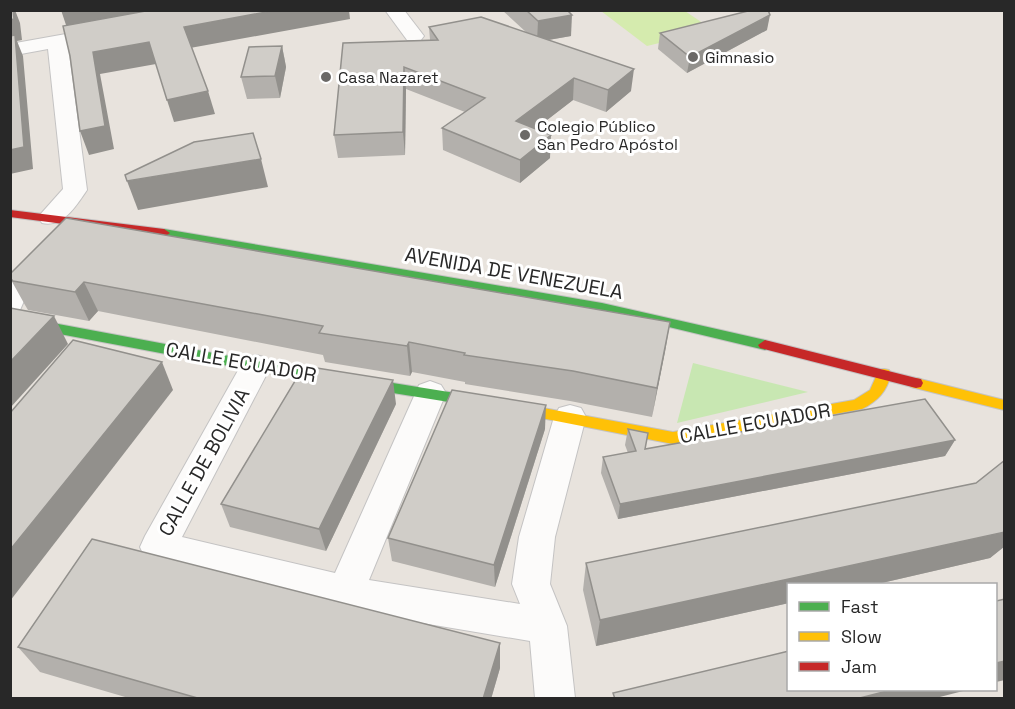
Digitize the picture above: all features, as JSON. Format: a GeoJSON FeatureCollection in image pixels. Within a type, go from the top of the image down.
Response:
{"type":"FeatureCollection","features":[{"type":"Feature","properties":{"kind":"street"},"geometry":{"type":"LineString","coordinates":[[394,10],[414,36]]}},
{"type":"Feature","properties":{"kind":"street"},"geometry":{"type":"LineString","coordinates":[[10,50],[127,29]]}},
{"type":"Feature","properties":{"kind":"street"},"geometry":{"type":"LineString","coordinates":[[51,217],[75,190],[57,41]]}},
{"type":"Feature","properties":{"kind":"street","name":"AVENIDA DE VENEZUELA"},"geometry":{"type":"LineString","coordinates":[[10,213],[176,235],[602,308],[689,326],[1005,405]]}},
{"type":"Feature","properties":{"kind":"street"},"geometry":{"type":"LineString","coordinates":[[10,303],[15,291],[79,221]]}},
{"type":"Feature","properties":{"kind":"street","name":"CALLE ECUADOR"},"geometry":{"type":"LineString","coordinates":[[10,312],[17,321],[95,336],[256,366],[570,417],[673,438],[857,405],[877,395],[883,386],[884,374]]}},
{"type":"Feature","properties":{"kind":"street"},"geometry":{"type":"LineString","coordinates":[[72,363],[95,336]]}},
{"type":"Feature","properties":{"kind":"street","name":"CALLE DE BOLIVIA"},"geometry":{"type":"LineString","coordinates":[[256,366],[158,547],[345,593]]}},
{"type":"Feature","properties":{"kind":"street"},"geometry":{"type":"LineString","coordinates":[[430,393],[345,593],[548,626]]}},
{"type":"Feature","properties":{"kind":"street"},"geometry":{"type":"LineString","coordinates":[[555,699],[548,626],[531,584],[537,537],[570,417]]}},
{"type":"Feature","properties":{"kind":"green space"},"geometry":{"type":"Polygon","coordinates":[[[601,11],[685,11],[713,30],[647,46],[601,11]]]}},
{"type":"Feature","properties":{"kind":"green space"},"geometry":{"type":"Polygon","coordinates":[[[693,363],[808,392],[677,423],[693,363]]]}},
{"type":"Feature","properties":{"kind":"building"},"geometry":{"type":"Polygon","coordinates":[[[10,10],[13,10],[14,19],[10,20],[10,10]]]}},
{"type":"Feature","properties":{"kind":"building"},"geometry":{"type":"Polygon","coordinates":[[[151,10],[277,10],[184,27],[208,91],[167,100],[149,42],[93,52],[105,126],[80,131],[70,56],[63,26],[151,10]]]}},
{"type":"Feature","properties":{"kind":"building"},"geometry":{"type":"Polygon","coordinates":[[[526,10],[567,10],[572,15],[538,21],[526,10]]]}},
{"type":"Feature","properties":{"kind":"building"},"geometry":{"type":"Polygon","coordinates":[[[752,10],[768,10],[770,15],[690,57],[660,33],[752,10]]]}},
{"type":"Feature","properties":{"kind":"building"},"geometry":{"type":"Polygon","coordinates":[[[481,17],[634,69],[608,90],[574,78],[516,121],[551,135],[520,160],[442,128],[485,98],[404,67],[403,132],[334,135],[343,43],[438,40],[429,27],[481,17]]]}},
{"type":"Feature","properties":{"kind":"building"},"geometry":{"type":"Polygon","coordinates":[[[15,35],[24,147],[10,150],[10,36],[15,35]]]}},
{"type":"Feature","properties":{"kind":"building"},"geometry":{"type":"Polygon","coordinates":[[[282,46],[275,76],[241,77],[249,47],[282,46]]]}},
{"type":"Feature","properties":{"kind":"building"},"geometry":{"type":"Polygon","coordinates":[[[253,133],[261,159],[127,181],[125,175],[194,142],[253,133]]]}},
{"type":"Feature","properties":{"kind":"building"},"geometry":{"type":"Polygon","coordinates":[[[66,218],[670,322],[657,388],[573,371],[464,355],[465,353],[409,342],[407,346],[319,333],[323,326],[84,282],[75,292],[13,281],[10,274],[66,218]]]}},
{"type":"Feature","properties":{"kind":"building"},"geometry":{"type":"Polygon","coordinates":[[[10,308],[54,316],[10,362],[10,308]]]}},
{"type":"Feature","properties":{"kind":"building"},"geometry":{"type":"Polygon","coordinates":[[[73,340],[162,362],[10,550],[10,413],[73,340]]]}},
{"type":"Feature","properties":{"kind":"building"},"geometry":{"type":"Polygon","coordinates":[[[304,366],[393,380],[319,529],[221,504],[304,366]]]}},
{"type":"Feature","properties":{"kind":"building"},"geometry":{"type":"Polygon","coordinates":[[[452,390],[546,405],[494,565],[388,538],[452,390]]]}},
{"type":"Feature","properties":{"kind":"building"},"geometry":{"type":"Polygon","coordinates":[[[925,399],[955,440],[620,504],[603,457],[636,451],[628,429],[648,433],[645,449],[925,399]]]}},
{"type":"Feature","properties":{"kind":"building"},"geometry":{"type":"Polygon","coordinates":[[[1005,460],[1005,532],[600,620],[586,563],[976,483],[1005,460]]]}},
{"type":"Feature","properties":{"kind":"building"},"geometry":{"type":"Polygon","coordinates":[[[92,539],[500,643],[483,699],[201,699],[18,647],[92,539]]]}},
{"type":"Feature","properties":{"kind":"building"},"geometry":{"type":"Polygon","coordinates":[[[1005,599],[1005,661],[997,663],[997,601],[1005,599]]]}},
{"type":"Feature","properties":{"kind":"building"},"geometry":{"type":"Polygon","coordinates":[[[787,651],[787,691],[887,691],[856,699],[615,699],[613,693],[787,651]]]}},
{"type":"Feature","properties":{"kind":"traffic: fast"},"geometry":{"type":"LineString","coordinates":[[164,233],[602,307],[765,345]]}},
{"type":"Feature","properties":{"kind":"traffic: fast"},"geometry":{"type":"LineString","coordinates":[[10,312],[17,321],[256,366],[505,406]]}},
{"type":"Feature","properties":{"kind":"traffic: slow"},"geometry":{"type":"LineString","coordinates":[[505,406],[673,438],[857,405],[875,393],[881,385],[884,374]]}},
{"type":"Feature","properties":{"kind":"traffic: slow"},"geometry":{"type":"LineString","coordinates":[[916,383],[1004,405]]}},
{"type":"Feature","properties":{"kind":"traffic: jam"},"geometry":{"type":"LineString","coordinates":[[10,213],[164,233]]}},
{"type":"Feature","properties":{"kind":"traffic: jam"},"geometry":{"type":"LineString","coordinates":[[765,345],[916,383]]}},
{"type":"Feature","properties":{"kind":"place","name":"Gimnasio"},"geometry":{"type":"Point","coordinates":[693,57]}},
{"type":"Feature","properties":{"kind":"place","name":"Casa Nazaret"},"geometry":{"type":"Point","coordinates":[326,77]}},
{"type":"Feature","properties":{"kind":"place","name":"Colegio Público San Pedro Apóstol"},"geometry":{"type":"Point","coordinates":[525,135]}}]}
